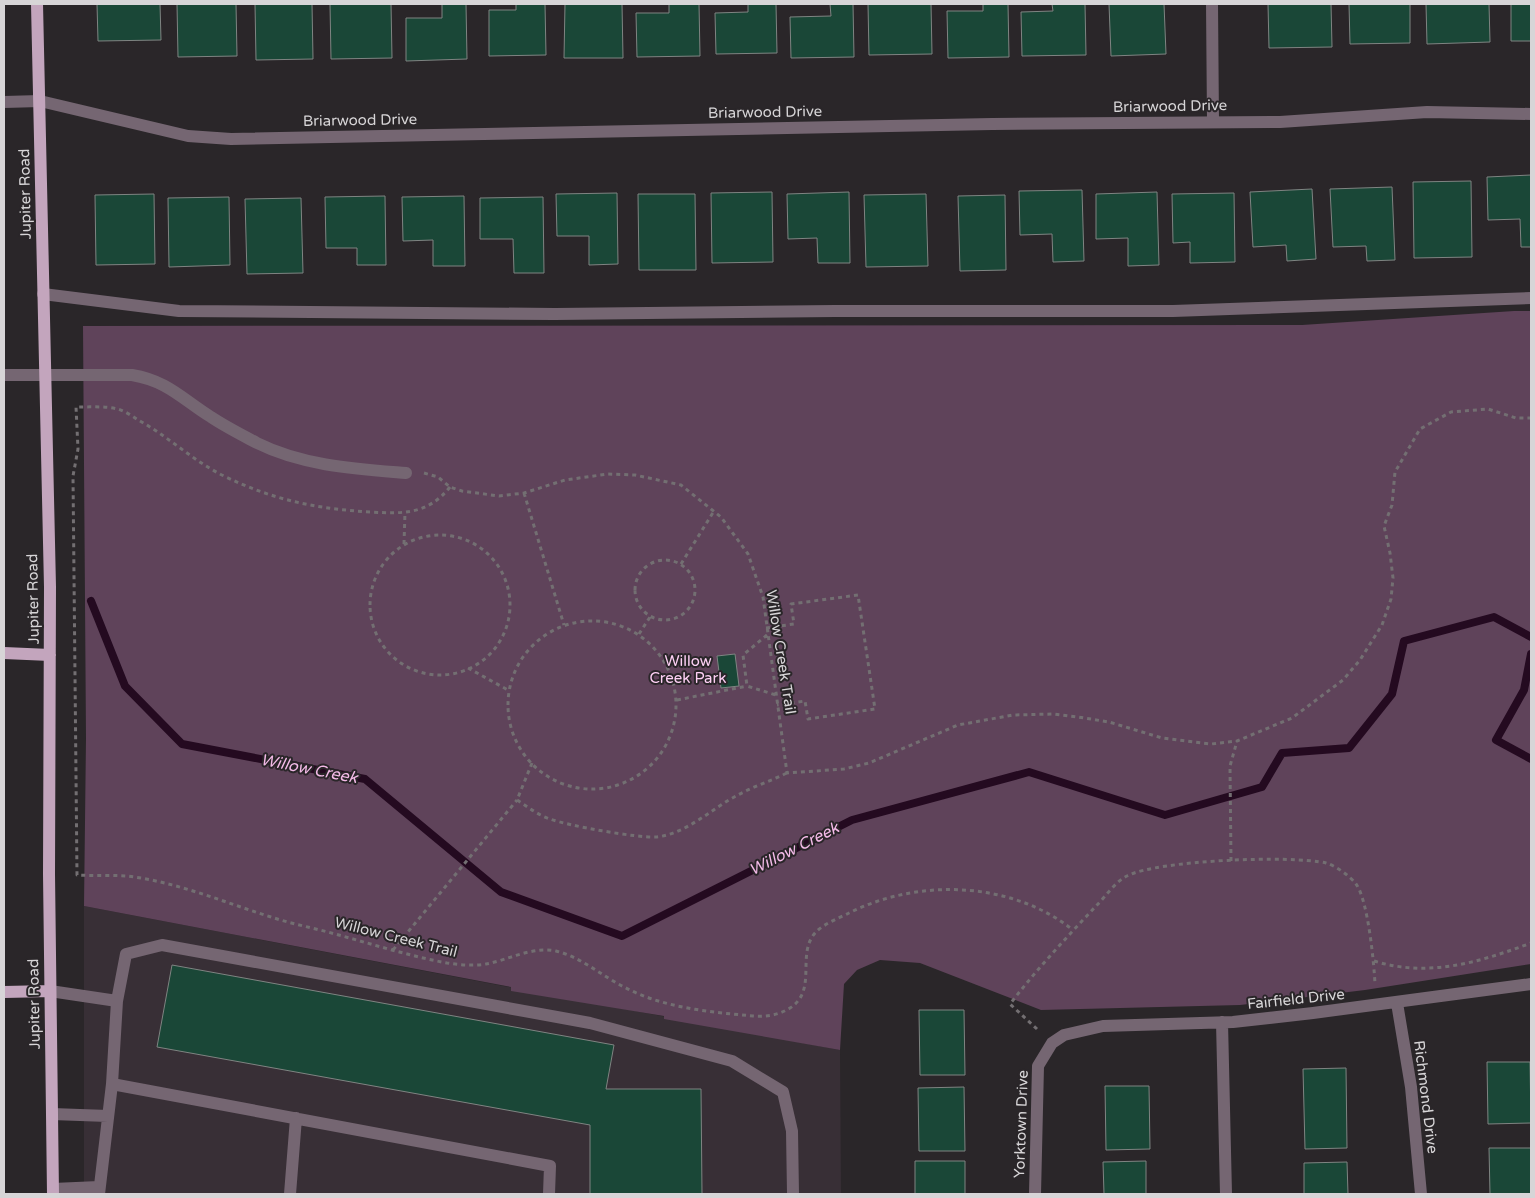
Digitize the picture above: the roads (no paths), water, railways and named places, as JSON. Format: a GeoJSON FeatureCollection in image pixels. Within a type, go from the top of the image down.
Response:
{"type":"FeatureCollection","features":[{"type":"Feature","properties":{"kind":"main road","name":"Jupiter Road"},"geometry":{"type":"LineString","coordinates":[[37,4],[50,655],[50,991],[53,1191]]}},
{"type":"Feature","properties":{"kind":"main road"},"geometry":{"type":"LineString","coordinates":[[4,653],[50,655]]}},
{"type":"Feature","properties":{"kind":"main road"},"geometry":{"type":"LineString","coordinates":[[4,992],[50,991]]}},
{"type":"Feature","properties":{"kind":"street"},"geometry":{"type":"LineString","coordinates":[[1212,4],[1213,122]]}},
{"type":"Feature","properties":{"kind":"street","name":"Briarwood Drive"},"geometry":{"type":"LineString","coordinates":[[4,102],[40,101],[188,136],[231,139],[1280,122],[1427,112],[1531,114]]}},
{"type":"Feature","properties":{"kind":"street"},"geometry":{"type":"LineString","coordinates":[[43,294],[180,311],[535,314],[835,311],[1173,311],[1531,298]]}},
{"type":"Feature","properties":{"kind":"street"},"geometry":{"type":"LineString","coordinates":[[4,375],[132,375],[152,379],[174,391],[210,417],[259,444],[304,460],[350,468],[406,473]]}},
{"type":"Feature","properties":{"kind":"street"},"geometry":{"type":"LineString","coordinates":[[53,1191],[99,1191],[112,1084],[118,1001],[126,954],[162,945],[590,1023],[701,1051],[732,1061],[783,1092],[792,1131],[793,1194]]}},
{"type":"Feature","properties":{"kind":"street","name":"Fairfield Drive"},"geometry":{"type":"LineString","coordinates":[[1064,1035],[1103,1026],[1222,1022],[1397,1004],[1531,984]]}},
{"type":"Feature","properties":{"kind":"street"},"geometry":{"type":"LineString","coordinates":[[50,991],[118,1001]]}},
{"type":"Feature","properties":{"kind":"street","name":"Richmond Drive"},"geometry":{"type":"LineString","coordinates":[[1397,1004],[1411,1087],[1420,1194]]}},
{"type":"Feature","properties":{"kind":"street"},"geometry":{"type":"LineString","coordinates":[[1222,1022],[1226,1194]]}},
{"type":"Feature","properties":{"kind":"street","name":"Yorktown Drive"},"geometry":{"type":"LineString","coordinates":[[1035,1194],[1037,1074],[1041,1060],[1052,1043],[1064,1035]]}},
{"type":"Feature","properties":{"kind":"street"},"geometry":{"type":"LineString","coordinates":[[112,1084],[550,1166],[549,1194]]}},
{"type":"Feature","properties":{"kind":"street"},"geometry":{"type":"LineString","coordinates":[[52,1114],[108,1116]]}},
{"type":"Feature","properties":{"kind":"street"},"geometry":{"type":"LineString","coordinates":[[290,1194],[296,1118]]}},
{"type":"Feature","properties":{"kind":"waterway","name":"Willow Creek"},"geometry":{"type":"LineString","coordinates":[[91,601],[125,686],[182,744],[365,779],[501,892],[622,936],[852,820],[1029,772],[1165,815],[1262,787],[1282,753],[1349,748],[1392,694],[1404,641],[1494,617],[1531,637]]}},
{"type":"Feature","properties":{"kind":"waterway","name":"Willow Creek"},"geometry":{"type":"LineString","coordinates":[[1531,654],[1524,690],[1496,740],[1531,759]]}},
{"type":"Feature","properties":{"kind":"park label","name":"Willow Creek Park"},"geometry":{"type":"Point","coordinates":[688,670]}}]}
